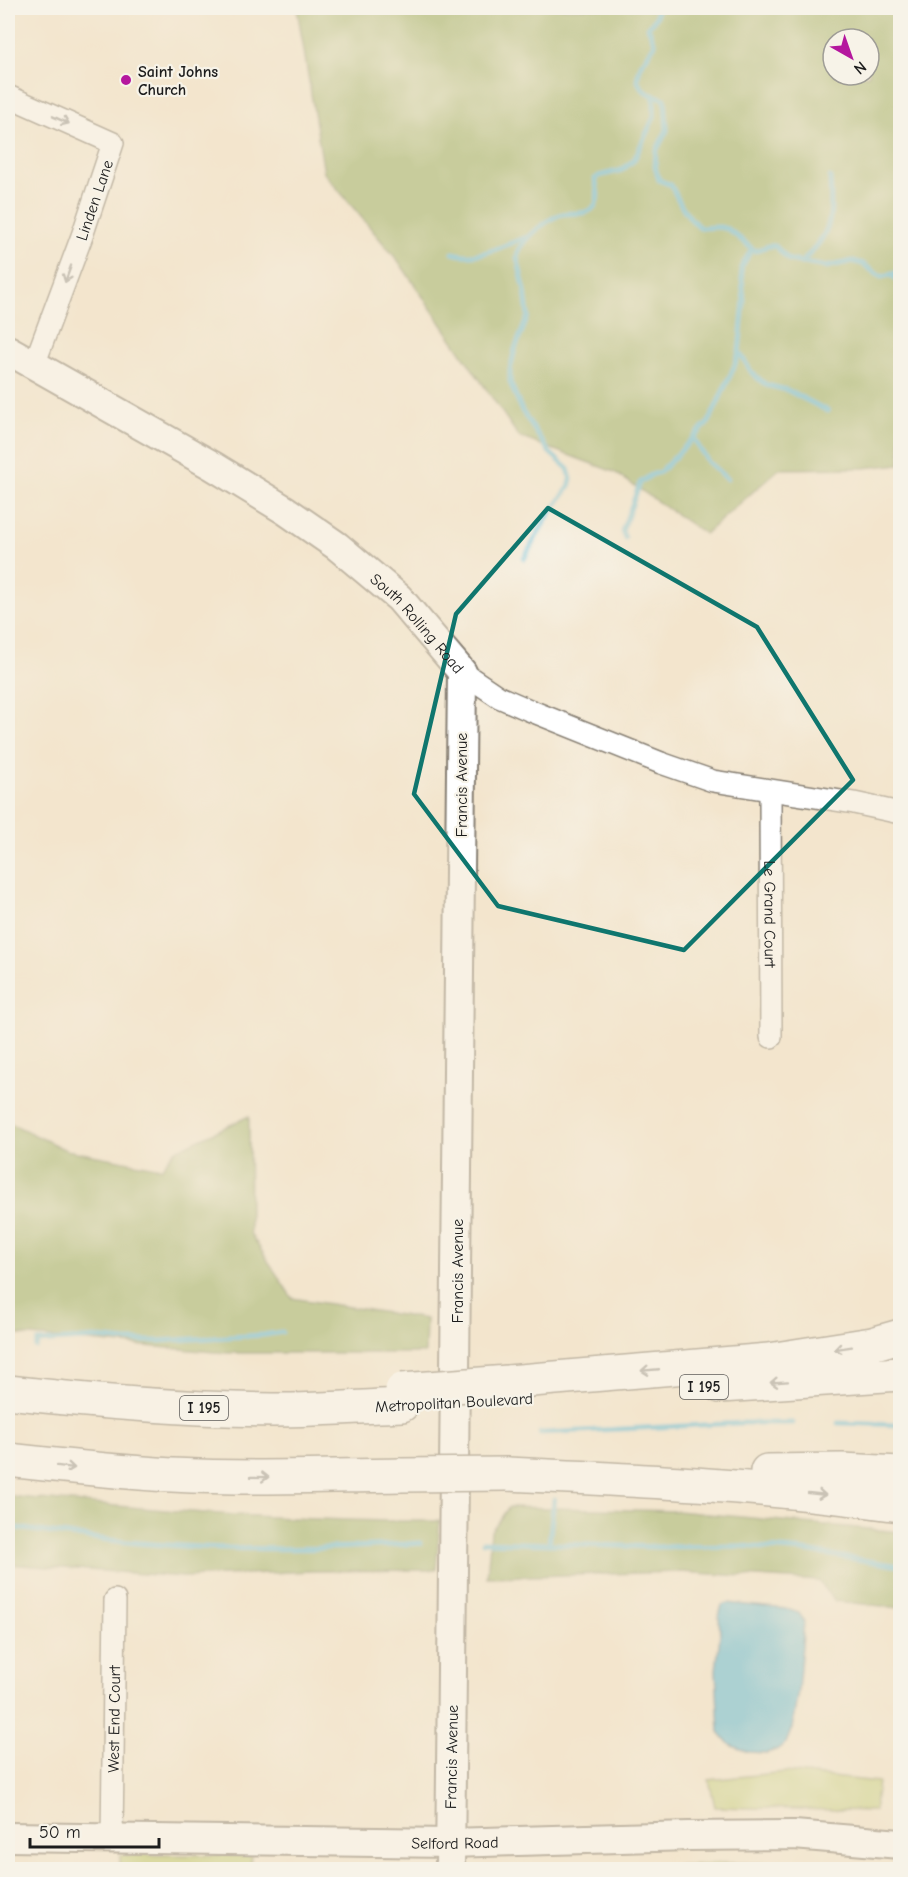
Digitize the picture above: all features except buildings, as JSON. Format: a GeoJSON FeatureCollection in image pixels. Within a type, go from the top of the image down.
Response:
{"type":"FeatureCollection","features":[{"type":"Feature","properties":{"kind":"highway"},"geometry":{"type":"LineString","coordinates":[[508,1391],[769,1360],[872,1344],[900,1336]]}},
{"type":"Feature","properties":{"kind":"highway","name":"Metropolitan Boulevard"},"geometry":{"type":"LineString","coordinates":[[8,1392],[106,1403],[275,1410],[402,1397],[900,1374]]}},
{"type":"Feature","properties":{"kind":"highway"},"geometry":{"type":"LineString","coordinates":[[8,1460],[173,1475],[270,1478],[401,1474],[842,1470],[900,1473]]}},
{"type":"Feature","properties":{"kind":"highway"},"geometry":{"type":"LineString","coordinates":[[507,1474],[678,1481],[836,1496],[900,1505]]}},
{"type":"Feature","properties":{"kind":"street","name":"Linden Lane"},"geometry":{"type":"LineString","coordinates":[[8,96],[113,143],[82,236],[34,365]]}},
{"type":"Feature","properties":{"kind":"street","name":"South Rolling Road"},"geometry":{"type":"LineString","coordinates":[[8,350],[213,466],[285,510],[337,546],[399,598],[462,672],[499,697],[661,763],[713,781],[854,803],[900,813]]}},
{"type":"Feature","properties":{"kind":"street","name":"Francis Avenue"},"geometry":{"type":"LineString","coordinates":[[450,1856],[462,672]]}},
{"type":"Feature","properties":{"kind":"street","name":"Le Grand Court"},"geometry":{"type":"LineString","coordinates":[[770,791],[771,1037]]}},
{"type":"Feature","properties":{"kind":"street","name":"West End Court"},"geometry":{"type":"LineString","coordinates":[[112,1839],[115,1600]]}},
{"type":"Feature","properties":{"kind":"street","name":"Selford Road"},"geometry":{"type":"LineString","coordinates":[[8,1838],[112,1839],[450,1856],[689,1836],[794,1835],[900,1842]]}},
{"type":"Feature","properties":{"kind":"highlighted area"},"geometry":{"type":"Polygon","coordinates":[[[548,508],[757,627],[853,780],[684,950],[498,906],[414,794],[456,614],[548,508]]]}},
{"type":"Feature","properties":{"kind":"green space"},"geometry":{"type":"Polygon","coordinates":[[[297,8],[900,8],[900,464],[864,468],[779,469],[705,534],[614,472],[519,437],[399,262],[324,173],[297,8]]]}},
{"type":"Feature","properties":{"kind":"green space"},"geometry":{"type":"Polygon","coordinates":[[[249,1116],[250,1233],[292,1298],[426,1319],[425,1353],[226,1353],[8,1334],[8,1122],[66,1150],[161,1168],[174,1151],[249,1116]]]}},
{"type":"Feature","properties":{"kind":"green space"},"geometry":{"type":"Polygon","coordinates":[[[8,1496],[224,1514],[440,1521],[436,1570],[312,1571],[184,1577],[8,1564],[8,1496]]]}},
{"type":"Feature","properties":{"kind":"green space"},"geometry":{"type":"Polygon","coordinates":[[[509,1507],[677,1511],[900,1532],[900,1608],[835,1601],[819,1581],[680,1572],[487,1577],[491,1531],[509,1507]]]}},
{"type":"Feature","properties":{"kind":"green space"},"geometry":{"type":"Polygon","coordinates":[[[785,1772],[878,1782],[874,1811],[715,1807],[709,1780],[785,1772]]]}},
{"type":"Feature","properties":{"kind":"green space"},"geometry":{"type":"Polygon","coordinates":[[[120,1855],[251,1855],[250,1869],[120,1869],[120,1855]]]}},
{"type":"Feature","properties":{"kind":"green space"},"geometry":{"type":"Polygon","coordinates":[[[717,1863],[811,1864],[873,1869],[670,1869],[673,1866],[717,1863]]]}},
{"type":"Feature","properties":{"kind":"water"},"geometry":{"type":"Polygon","coordinates":[[[727,1603],[787,1609],[799,1613],[804,1622],[792,1728],[786,1743],[767,1753],[748,1752],[730,1745],[719,1732],[716,1670],[720,1636],[719,1616],[722,1605],[727,1603]]]}},
{"type":"Feature","properties":{"kind":"waterway"},"geometry":{"type":"LineString","coordinates":[[657,8],[656,17],[648,27],[655,44],[641,65],[637,79],[646,91],[665,99],[667,130],[656,151],[655,167],[659,180],[671,185],[691,219],[700,228],[728,229],[755,251],[775,246],[789,260],[826,267],[853,261],[863,264],[881,277],[900,272]]}},
{"type":"Feature","properties":{"kind":"waterway"},"geometry":{"type":"LineString","coordinates":[[524,559],[546,519],[569,487],[571,479],[568,469],[549,452],[522,411],[510,382],[515,349],[528,316],[517,257],[527,239],[547,222],[559,215],[582,213],[594,207],[597,197],[595,179],[622,170],[634,160],[654,117],[654,98]]}},
{"type":"Feature","properties":{"kind":"waterway"},"geometry":{"type":"LineString","coordinates":[[801,263],[812,252],[828,225],[831,204],[830,177]]}},
{"type":"Feature","properties":{"kind":"waterway"},"geometry":{"type":"LineString","coordinates":[[453,253],[481,254],[527,237]]}},
{"type":"Feature","properties":{"kind":"waterway"},"geometry":{"type":"LineString","coordinates":[[625,538],[622,531],[640,483],[660,472],[709,422],[734,367],[739,352],[744,301],[741,268],[751,250]]}},
{"type":"Feature","properties":{"kind":"waterway"},"geometry":{"type":"LineString","coordinates":[[892,276],[900,281]]}},
{"type":"Feature","properties":{"kind":"waterway"},"geometry":{"type":"LineString","coordinates":[[739,352],[752,373],[766,385],[787,390],[828,411]]}},
{"type":"Feature","properties":{"kind":"waterway"},"geometry":{"type":"LineString","coordinates":[[694,439],[708,462],[727,479]]}},
{"type":"Feature","properties":{"kind":"waterway"},"geometry":{"type":"LineString","coordinates":[[36,1347],[38,1342],[98,1338],[158,1341],[282,1332]]}},
{"type":"Feature","properties":{"kind":"waterway"},"geometry":{"type":"LineString","coordinates":[[540,1433],[743,1423],[793,1423]]}},
{"type":"Feature","properties":{"kind":"waterway"},"geometry":{"type":"LineString","coordinates":[[838,1423],[900,1425]]}},
{"type":"Feature","properties":{"kind":"waterway"},"geometry":{"type":"LineString","coordinates":[[549,1544],[554,1499]]}},
{"type":"Feature","properties":{"kind":"waterway"},"geometry":{"type":"LineString","coordinates":[[8,1527],[116,1541],[219,1548],[320,1548],[421,1543]]}},
{"type":"Feature","properties":{"kind":"waterway"},"geometry":{"type":"LineString","coordinates":[[483,1542],[657,1547],[741,1546],[805,1551],[900,1566]]}},
{"type":"Feature","properties":{"kind":"place","name":"Saint Johns Church"},"geometry":{"type":"Point","coordinates":[126,80]}}]}
